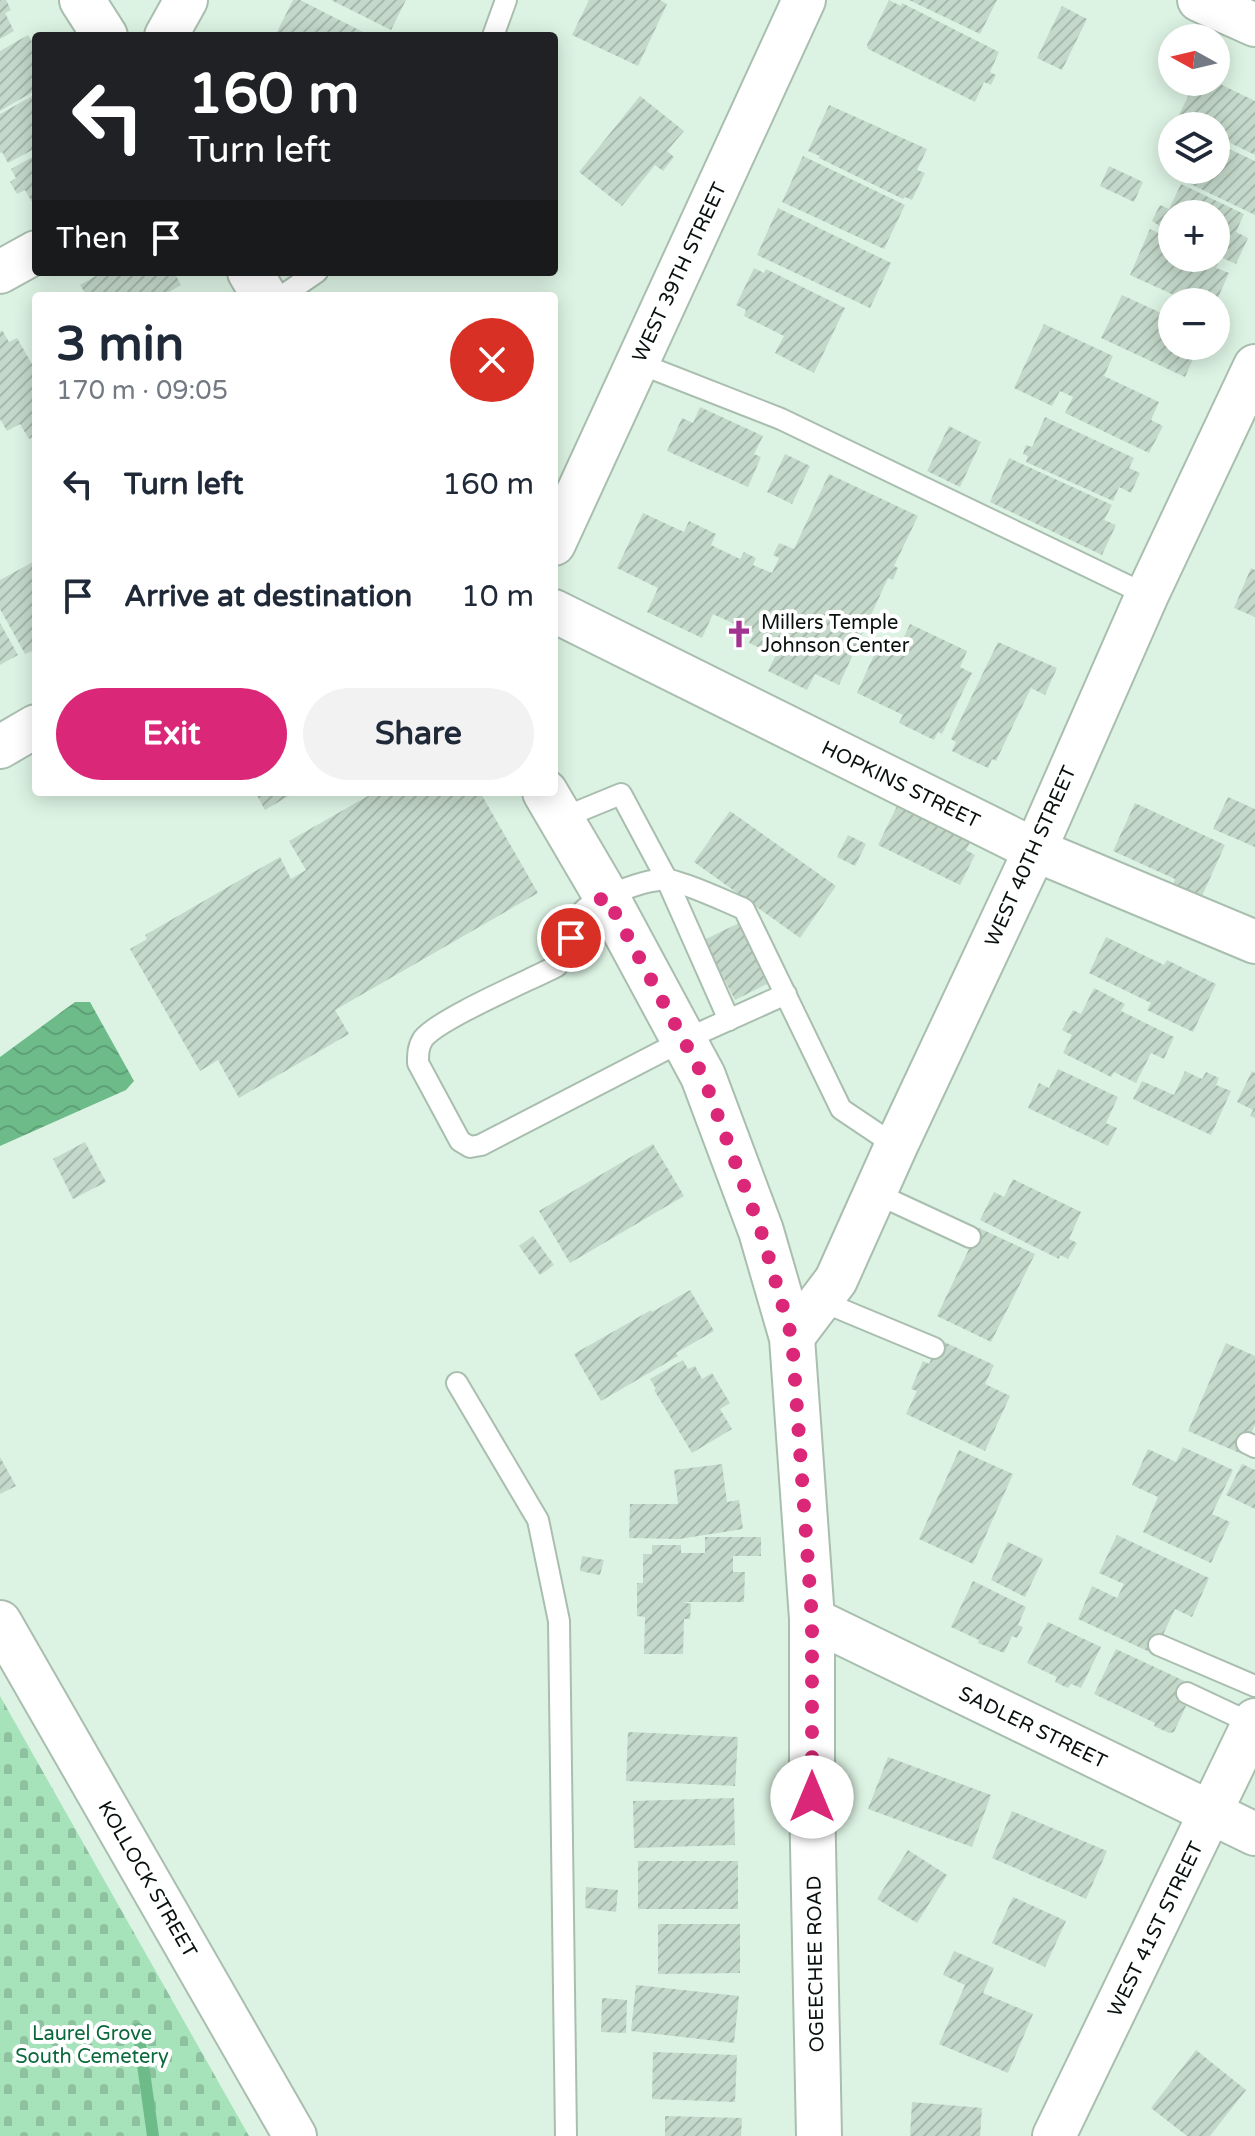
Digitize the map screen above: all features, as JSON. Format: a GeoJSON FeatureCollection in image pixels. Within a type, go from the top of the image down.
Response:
{"type":"FeatureCollection","features":[{"type":"Feature","properties":{"kind":"street"},"geometry":{"type":"LineString","coordinates":[[82,0],[102,32]]}},
{"type":"Feature","properties":{"kind":"street"},"geometry":{"type":"LineString","coordinates":[[168,32],[186,0]]}},
{"type":"Feature","properties":{"kind":"street","name":"WEST 39TH STREET"},"geometry":{"type":"LineString","coordinates":[[558,535],[804,0]]}},
{"type":"Feature","properties":{"kind":"street"},"geometry":{"type":"LineString","coordinates":[[1199,0],[1255,25]]}},
{"type":"Feature","properties":{"kind":"street"},"geometry":{"type":"LineString","coordinates":[[0,272],[32,254]]}},
{"type":"Feature","properties":{"kind":"street","name":"WEST 40TH STREET"},"geometry":{"type":"LineString","coordinates":[[792,1338],[836,1280],[1035,850],[1147,595],[1255,366]]}},
{"type":"Feature","properties":{"kind":"street","name":"HOPKINS STREET"},"geometry":{"type":"LineString","coordinates":[[558,613],[1035,850],[1255,942]]}},
{"type":"Feature","properties":{"kind":"street"},"geometry":{"type":"LineString","coordinates":[[0,747],[32,728]]}},
{"type":"Feature","properties":{"kind":"street","name":"OGEECHEE ROAD"},"geometry":{"type":"LineString","coordinates":[[553,806],[606,896],[703,1076],[761,1231],[792,1338],[812,1619],[812,1812],[819,2136]]}},
{"type":"Feature","properties":{"kind":"street","name":"SADLER STREET"},"geometry":{"type":"LineString","coordinates":[[812,1619],[1255,1834]]}},
{"type":"Feature","properties":{"kind":"street","name":"KOLLOCK STREET"},"geometry":{"type":"LineString","coordinates":[[0,1622],[295,2136]]}},
{"type":"Feature","properties":{"kind":"street","name":"WEST 41ST STREET"},"geometry":{"type":"LineString","coordinates":[[1054,2136],[1212,1814],[1254,1710]]}},
{"type":"Feature","properties":{"kind":"lane"},"geometry":{"type":"LineString","coordinates":[[494,32],[506,0]]}},
{"type":"Feature","properties":{"kind":"lane"},"geometry":{"type":"LineString","coordinates":[[288,292],[311,276]]}},
{"type":"Feature","properties":{"kind":"lane"},"geometry":{"type":"LineString","coordinates":[[638,363],[781,419],[1147,595]]}},
{"type":"Feature","properties":{"kind":"lane"},"geometry":{"type":"LineString","coordinates":[[553,806],[621,794],[666,878],[729,1020]]}},
{"type":"Feature","properties":{"kind":"lane"},"geometry":{"type":"LineString","coordinates":[[786,994],[684,1040],[481,1145],[470,1147],[460,1141],[418,1063],[418,1049],[425,1036],[557,966],[584,909],[606,896],[666,878],[744,909],[786,994],[841,1109],[896,1146]]}},
{"type":"Feature","properties":{"kind":"lane"},"geometry":{"type":"LineString","coordinates":[[875,1193],[970,1237]]}},
{"type":"Feature","properties":{"kind":"lane"},"geometry":{"type":"LineString","coordinates":[[821,1301],[934,1348]]}},
{"type":"Feature","properties":{"kind":"lane"},"geometry":{"type":"LineString","coordinates":[[457,1383],[538,1520],[559,1621],[566,2136]]}},
{"type":"Feature","properties":{"kind":"lane"},"geometry":{"type":"LineString","coordinates":[[1159,1645],[1254,1710]]}},
{"type":"Feature","properties":{"kind":"lane"},"geometry":{"type":"LineString","coordinates":[[1187,1693],[1254,1710]]}},
{"type":"Feature","properties":{"kind":"green space","name":"Laurel Grove South Cemetery"},"geometry":{"type":"Polygon","coordinates":[[[0,1696],[249,2136],[0,2136],[0,1696]]]}},
{"type":"Feature","properties":{"kind":"water"},"geometry":{"type":"Polygon","coordinates":[[[75,1002],[90,1002],[134,1081],[126,1090],[0,1146],[0,1057],[75,1002]]]}},
{"type":"Feature","properties":{"kind":"building"},"geometry":{"type":"Polygon","coordinates":[[[0,0],[6,0],[11,10],[5,13],[14,31],[0,39],[0,0]]]}},
{"type":"Feature","properties":{"kind":"building"},"geometry":{"type":"Polygon","coordinates":[[[293,0],[300,0],[363,32],[277,32],[293,0]]]}},
{"type":"Feature","properties":{"kind":"building"},"geometry":{"type":"Polygon","coordinates":[[[331,0],[406,0],[391,30],[331,0]]]}},
{"type":"Feature","properties":{"kind":"building"},"geometry":{"type":"Polygon","coordinates":[[[589,0],[660,0],[667,4],[638,66],[572,35],[589,0]]]}},
{"type":"Feature","properties":{"kind":"building"},"geometry":{"type":"Polygon","coordinates":[[[889,0],[901,6],[902,3],[999,52],[990,72],[996,75],[991,85],[984,82],[975,102],[868,49],[867,45],[889,0]]]}},
{"type":"Feature","properties":{"kind":"building"},"geometry":{"type":"Polygon","coordinates":[[[909,0],[997,0],[980,34],[909,0]]]}},
{"type":"Feature","properties":{"kind":"building"},"geometry":{"type":"Polygon","coordinates":[[[1062,6],[1087,19],[1062,70],[1037,58],[1062,6]]]}},
{"type":"Feature","properties":{"kind":"building"},"geometry":{"type":"Polygon","coordinates":[[[28,35],[32,42],[32,92],[0,111],[0,51],[28,35]]]}},
{"type":"Feature","properties":{"kind":"building"},"geometry":{"type":"Polygon","coordinates":[[[1230,89],[1255,101],[1255,155],[1230,143],[1230,112],[1180,112],[1188,96],[1230,96],[1230,89]]]}},
{"type":"Feature","properties":{"kind":"building"},"geometry":{"type":"Polygon","coordinates":[[[32,96],[32,150],[8,163],[0,153],[0,114],[32,96]]]}},
{"type":"Feature","properties":{"kind":"building"},"geometry":{"type":"Polygon","coordinates":[[[640,96],[684,131],[667,151],[674,157],[663,171],[655,165],[622,206],[579,172],[640,96]]]}},
{"type":"Feature","properties":{"kind":"building"},"geometry":{"type":"Polygon","coordinates":[[[829,105],[927,149],[917,170],[925,173],[912,200],[903,199],[808,151],[829,105]]]}},
{"type":"Feature","properties":{"kind":"building"},"geometry":{"type":"Polygon","coordinates":[[[1230,149],[1255,161],[1255,215],[1230,203],[1230,200],[1190,184],[1230,184],[1230,149]]]}},
{"type":"Feature","properties":{"kind":"building"},"geometry":{"type":"Polygon","coordinates":[[[803,156],[905,205],[884,249],[782,202],[803,156]]]}},
{"type":"Feature","properties":{"kind":"building"},"geometry":{"type":"Polygon","coordinates":[[[32,157],[32,202],[25,190],[17,194],[10,182],[16,178],[11,169],[32,157]]]}},
{"type":"Feature","properties":{"kind":"building"},"geometry":{"type":"Polygon","coordinates":[[[1109,166],[1143,182],[1134,202],[1100,186],[1109,166]]]}},
{"type":"Feature","properties":{"kind":"building"},"geometry":{"type":"Polygon","coordinates":[[[1181,184],[1215,200],[1173,200],[1181,184]]]}},
{"type":"Feature","properties":{"kind":"building"},"geometry":{"type":"Polygon","coordinates":[[[1230,207],[1244,214],[1236,232],[1248,238],[1236,264],[1230,261],[1230,207]]]}},
{"type":"Feature","properties":{"kind":"building"},"geometry":{"type":"Polygon","coordinates":[[[778,208],[891,263],[870,308],[757,255],[778,208]]]}},
{"type":"Feature","properties":{"kind":"building"},"geometry":{"type":"Polygon","coordinates":[[[1158,209],[1158,225],[1152,221],[1158,209]]]}},
{"type":"Feature","properties":{"kind":"building"},"geometry":{"type":"Polygon","coordinates":[[[1150,229],[1158,233],[1158,272],[1229,273],[1222,288],[1158,288],[1130,275],[1150,229]]]}},
{"type":"Feature","properties":{"kind":"building"},"geometry":{"type":"Polygon","coordinates":[[[754,268],[764,273],[766,269],[845,308],[814,373],[775,353],[784,336],[744,316],[746,310],[736,305],[754,268]]]}},
{"type":"Feature","properties":{"kind":"building"},"geometry":{"type":"Polygon","coordinates":[[[96,276],[176,276],[181,285],[169,292],[84,292],[80,285],[96,276]]]}},
{"type":"Feature","properties":{"kind":"building"},"geometry":{"type":"Polygon","coordinates":[[[1122,295],[1158,312],[1158,360],[1193,360],[1185,377],[1101,338],[1122,295]]]}},
{"type":"Feature","properties":{"kind":"building"},"geometry":{"type":"Polygon","coordinates":[[[1044,324],[1113,356],[1104,376],[1159,402],[1151,420],[1163,426],[1149,453],[1065,413],[1073,397],[1060,391],[1052,406],[1014,388],[1044,324]]]}},
{"type":"Feature","properties":{"kind":"building"},"geometry":{"type":"Polygon","coordinates":[[[2,330],[9,342],[17,338],[32,364],[32,437],[29,439],[20,424],[7,431],[0,419],[2,330]]]}},
{"type":"Feature","properties":{"kind":"building"},"geometry":{"type":"Polygon","coordinates":[[[700,407],[763,436],[754,454],[761,457],[748,487],[667,451],[682,418],[693,423],[700,407]]]}},
{"type":"Feature","properties":{"kind":"building"},"geometry":{"type":"Polygon","coordinates":[[[1045,417],[1134,458],[1129,468],[1140,473],[1131,493],[1119,487],[1113,501],[1026,462],[1028,456],[1023,454],[1026,445],[1032,447],[1045,417]]]}},
{"type":"Feature","properties":{"kind":"building"},"geometry":{"type":"Polygon","coordinates":[[[949,426],[981,442],[960,487],[927,471],[949,426]]]}},
{"type":"Feature","properties":{"kind":"building"},"geometry":{"type":"Polygon","coordinates":[[[785,454],[810,466],[792,504],[767,492],[785,454]]]}},
{"type":"Feature","properties":{"kind":"building"},"geometry":{"type":"Polygon","coordinates":[[[1009,458],[1112,505],[1104,520],[1116,525],[1102,555],[990,502],[1009,458]]]}},
{"type":"Feature","properties":{"kind":"building"},"geometry":{"type":"Polygon","coordinates":[[[829,474],[918,516],[894,566],[898,568],[893,580],[888,578],[839,685],[815,674],[807,690],[768,671],[776,655],[749,643],[754,633],[713,614],[702,638],[647,612],[658,588],[617,568],[643,513],[684,532],[689,521],[716,534],[711,545],[740,559],[744,552],[756,558],[753,565],[772,573],[779,558],[773,555],[779,543],[794,549],[829,474]]]}},
{"type":"Feature","properties":{"kind":"building"},"geometry":{"type":"Polygon","coordinates":[[[32,563],[32,651],[25,654],[0,609],[0,580],[32,563]]]}},
{"type":"Feature","properties":{"kind":"building"},"geometry":{"type":"Polygon","coordinates":[[[1251,568],[1255,570],[1255,617],[1234,608],[1251,568]]]}},
{"type":"Feature","properties":{"kind":"building"},"geometry":{"type":"Polygon","coordinates":[[[0,623],[18,655],[0,665],[0,623]]]}},
{"type":"Feature","properties":{"kind":"building"},"geometry":{"type":"Polygon","coordinates":[[[910,624],[967,651],[960,667],[972,673],[942,734],[938,732],[934,740],[899,723],[903,715],[857,693],[879,644],[897,652],[910,624]]]}},
{"type":"Feature","properties":{"kind":"building"},"geometry":{"type":"Polygon","coordinates":[[[998,642],[1057,668],[1045,695],[1031,688],[996,761],[992,759],[988,768],[952,751],[956,742],[951,739],[998,642]]]}},
{"type":"Feature","properties":{"kind":"building"},"geometry":{"type":"Polygon","coordinates":[[[257,796],[288,796],[265,810],[257,796]]]}},
{"type":"Feature","properties":{"kind":"building"},"geometry":{"type":"Polygon","coordinates":[[[368,796],[482,796],[538,893],[335,1010],[349,1034],[239,1098],[218,1060],[200,1071],[130,949],[147,939],[145,935],[280,857],[291,879],[306,870],[289,841],[368,796]]]}},
{"type":"Feature","properties":{"kind":"building"},"geometry":{"type":"Polygon","coordinates":[[[1228,797],[1255,809],[1255,847],[1213,829],[1228,797]]]}},
{"type":"Feature","properties":{"kind":"building"},"geometry":{"type":"Polygon","coordinates":[[[901,798],[974,835],[966,850],[975,855],[960,885],[878,845],[901,798]]]}},
{"type":"Feature","properties":{"kind":"building"},"geometry":{"type":"Polygon","coordinates":[[[1135,803],[1225,845],[1201,898],[1173,885],[1175,879],[1113,851],[1135,803]]]}},
{"type":"Feature","properties":{"kind":"building"},"geometry":{"type":"Polygon","coordinates":[[[730,811],[836,886],[800,938],[694,862],[730,811]]]}},
{"type":"Feature","properties":{"kind":"building"},"geometry":{"type":"Polygon","coordinates":[[[848,835],[866,844],[855,866],[837,857],[848,835]]]}},
{"type":"Feature","properties":{"kind":"building"},"geometry":{"type":"Polygon","coordinates":[[[741,922],[771,982],[735,1000],[704,940],[741,922]]]}},
{"type":"Feature","properties":{"kind":"building"},"geometry":{"type":"Polygon","coordinates":[[[1106,937],[1164,965],[1167,960],[1216,984],[1193,1032],[1147,1010],[1151,1003],[1089,973],[1106,937]]]}},
{"type":"Feature","properties":{"kind":"building"},"geometry":{"type":"Polygon","coordinates":[[[1094,988],[1125,1004],[1121,1011],[1174,1037],[1164,1059],[1151,1053],[1136,1083],[1114,1072],[1111,1077],[1063,1053],[1072,1035],[1062,1030],[1073,1010],[1081,1014],[1094,988]]]}},
{"type":"Feature","properties":{"kind":"building"},"geometry":{"type":"Polygon","coordinates":[[[1058,1069],[1118,1097],[1106,1123],[1117,1128],[1108,1146],[1028,1108],[1039,1083],[1049,1088],[1058,1069]]]}},
{"type":"Feature","properties":{"kind":"building"},"geometry":{"type":"Polygon","coordinates":[[[1185,1071],[1202,1079],[1206,1072],[1219,1078],[1216,1085],[1231,1091],[1211,1135],[1133,1099],[1142,1081],[1174,1095],[1185,1071]]]}},
{"type":"Feature","properties":{"kind":"building"},"geometry":{"type":"Polygon","coordinates":[[[1252,1071],[1255,1073],[1255,1118],[1250,1116],[1253,1110],[1237,1102],[1252,1071]]]}},
{"type":"Feature","properties":{"kind":"building"},"geometry":{"type":"Polygon","coordinates":[[[85,1142],[106,1182],[73,1199],[53,1159],[85,1142]]]}},
{"type":"Feature","properties":{"kind":"building"},"geometry":{"type":"Polygon","coordinates":[[[653,1144],[684,1196],[570,1263],[539,1211],[653,1144]]]}},
{"type":"Feature","properties":{"kind":"building"},"geometry":{"type":"Polygon","coordinates":[[[1013,1179],[1081,1212],[1069,1239],[1077,1243],[1068,1259],[1060,1255],[1059,1259],[980,1220],[994,1192],[1004,1197],[1013,1179]]]}},
{"type":"Feature","properties":{"kind":"building"},"geometry":{"type":"Polygon","coordinates":[[[979,1228],[1035,1254],[991,1342],[937,1316],[979,1228]]]}},
{"type":"Feature","properties":{"kind":"building"},"geometry":{"type":"Polygon","coordinates":[[[533,1236],[554,1265],[540,1275],[519,1246],[533,1236]]]}},
{"type":"Feature","properties":{"kind":"building"},"geometry":{"type":"Polygon","coordinates":[[[690,1290],[714,1331],[601,1401],[574,1354],[690,1290]]]}},
{"type":"Feature","properties":{"kind":"building"},"geometry":{"type":"Polygon","coordinates":[[[940,1340],[994,1365],[985,1384],[1010,1396],[985,1451],[906,1414],[917,1391],[911,1389],[923,1361],[929,1364],[940,1340]]]}},
{"type":"Feature","properties":{"kind":"building"},"geometry":{"type":"Polygon","coordinates":[[[1226,1343],[1255,1356],[1255,1425],[1242,1454],[1188,1431],[1226,1343]]]}},
{"type":"Feature","properties":{"kind":"building"},"geometry":{"type":"Polygon","coordinates":[[[683,1360],[688,1369],[695,1366],[702,1379],[712,1373],[730,1403],[720,1409],[732,1429],[692,1453],[650,1379],[683,1360]]]}},
{"type":"Feature","properties":{"kind":"building"},"geometry":{"type":"Polygon","coordinates":[[[1183,1447],[1233,1470],[1212,1514],[1230,1522],[1211,1563],[1143,1532],[1158,1497],[1132,1485],[1148,1449],[1176,1462],[1183,1447]]]}},
{"type":"Feature","properties":{"kind":"building"},"geometry":{"type":"Polygon","coordinates":[[[959,1450],[1013,1474],[973,1564],[919,1539],[959,1450]]]}},
{"type":"Feature","properties":{"kind":"building"},"geometry":{"type":"Polygon","coordinates":[[[0,1457],[16,1486],[0,1494],[0,1457]]]}},
{"type":"Feature","properties":{"kind":"building"},"geometry":{"type":"Polygon","coordinates":[[[722,1464],[727,1502],[739,1500],[743,1529],[679,1539],[629,1538],[630,1504],[678,1504],[674,1470],[722,1464]]]}},
{"type":"Feature","properties":{"kind":"building"},"geometry":{"type":"Polygon","coordinates":[[[1242,1464],[1255,1470],[1255,1509],[1226,1495],[1242,1464]]]}},
{"type":"Feature","properties":{"kind":"building"},"geometry":{"type":"Polygon","coordinates":[[[1117,1535],[1209,1578],[1192,1617],[1175,1609],[1154,1654],[1078,1619],[1092,1586],[1117,1598],[1124,1584],[1099,1573],[1117,1535]]]}},
{"type":"Feature","properties":{"kind":"building"},"geometry":{"type":"Polygon","coordinates":[[[705,1537],[761,1537],[761,1556],[733,1556],[733,1572],[745,1572],[744,1602],[683,1602],[691,1604],[690,1619],[684,1619],[683,1654],[644,1654],[645,1617],[637,1616],[637,1583],[643,1583],[643,1554],[652,1554],[652,1545],[681,1545],[681,1553],[705,1553],[705,1537]]]}},
{"type":"Feature","properties":{"kind":"building"},"geometry":{"type":"Polygon","coordinates":[[[1008,1542],[1043,1559],[1025,1597],[991,1580],[1008,1542]]]}},
{"type":"Feature","properties":{"kind":"building"},"geometry":{"type":"Polygon","coordinates":[[[582,1556],[604,1560],[600,1575],[580,1571],[582,1556]]]}},
{"type":"Feature","properties":{"kind":"building"},"geometry":{"type":"Polygon","coordinates":[[[973,1581],[1026,1607],[1018,1625],[1023,1627],[1017,1638],[1012,1636],[1004,1653],[978,1643],[979,1640],[951,1627],[973,1581]]]}},
{"type":"Feature","properties":{"kind":"building"},"geometry":{"type":"Polygon","coordinates":[[[1048,1622],[1101,1647],[1081,1688],[1071,1684],[1068,1688],[1055,1682],[1057,1677],[1027,1663],[1048,1622]]]}},
{"type":"Feature","properties":{"kind":"building"},"geometry":{"type":"Polygon","coordinates":[[[1116,1649],[1191,1684],[1182,1703],[1186,1706],[1174,1732],[1154,1726],[1155,1723],[1094,1694],[1116,1649]]]}},
{"type":"Feature","properties":{"kind":"building"},"geometry":{"type":"Polygon","coordinates":[[[628,1732],[738,1737],[735,1786],[626,1781],[628,1732]]]}},
{"type":"Feature","properties":{"kind":"building"},"geometry":{"type":"Polygon","coordinates":[[[888,1757],[991,1795],[972,1847],[868,1809],[888,1757]]]}},
{"type":"Feature","properties":{"kind":"building"},"geometry":{"type":"Polygon","coordinates":[[[734,1798],[735,1845],[634,1848],[633,1801],[734,1798]]]}},
{"type":"Feature","properties":{"kind":"building"},"geometry":{"type":"Polygon","coordinates":[[[1012,1811],[1107,1851],[1086,1899],[992,1858],[1012,1811]]]}},
{"type":"Feature","properties":{"kind":"building"},"geometry":{"type":"Polygon","coordinates":[[[908,1850],[947,1875],[917,1923],[877,1899],[908,1850]]]}},
{"type":"Feature","properties":{"kind":"building"},"geometry":{"type":"Polygon","coordinates":[[[638,1861],[738,1861],[738,1909],[638,1909],[638,1861]]]}},
{"type":"Feature","properties":{"kind":"building"},"geometry":{"type":"Polygon","coordinates":[[[586,1887],[618,1890],[616,1912],[585,1908],[586,1887]]]}},
{"type":"Feature","properties":{"kind":"building"},"geometry":{"type":"Polygon","coordinates":[[[1013,1897],[1066,1921],[1045,1967],[992,1943],[1013,1897]]]}},
{"type":"Feature","properties":{"kind":"building"},"geometry":{"type":"Polygon","coordinates":[[[658,1924],[740,1924],[740,1973],[658,1974],[658,1924]]]}},
{"type":"Feature","properties":{"kind":"building"},"geometry":{"type":"Polygon","coordinates":[[[954,1951],[994,1968],[983,1993],[1033,2014],[1008,2073],[939,2044],[965,1985],[943,1975],[954,1951]]]}},
{"type":"Feature","properties":{"kind":"building"},"geometry":{"type":"Polygon","coordinates":[[[636,1985],[739,1996],[734,2043],[631,2031],[636,1985]]]}},
{"type":"Feature","properties":{"kind":"building"},"geometry":{"type":"Polygon","coordinates":[[[602,1998],[627,2000],[626,2033],[601,2032],[602,1998]]]}},
{"type":"Feature","properties":{"kind":"building"},"geometry":{"type":"Polygon","coordinates":[[[1196,2050],[1246,2090],[1210,2136],[1187,2136],[1151,2108],[1196,2050]]]}},
{"type":"Feature","properties":{"kind":"building"},"geometry":{"type":"Polygon","coordinates":[[[653,2052],[737,2055],[735,2102],[652,2099],[653,2052]]]}},
{"type":"Feature","properties":{"kind":"building"},"geometry":{"type":"Polygon","coordinates":[[[912,2102],[982,2108],[980,2136],[910,2136],[912,2102]]]}},
{"type":"Feature","properties":{"kind":"building"},"geometry":{"type":"Polygon","coordinates":[[[665,2116],[742,2118],[741,2136],[665,2136],[665,2116]]]}},
{"type":"Feature","properties":{"kind":"waterway"},"geometry":{"type":"LineString","coordinates":[[138,2029],[153,2136]]}},
{"type":"Feature","properties":{"kind":"place","name":"Millers Temple Johnson Center"},"geometry":{"type":"Point","coordinates":[739,634]}},
{"type":"Feature","properties":{"kind":"route"},"geometry":{"type":"LineString","coordinates":[[571,938],[584,909],[606,896],[703,1076],[761,1231],[792,1338],[812,1619],[812,1797]]}}]}
